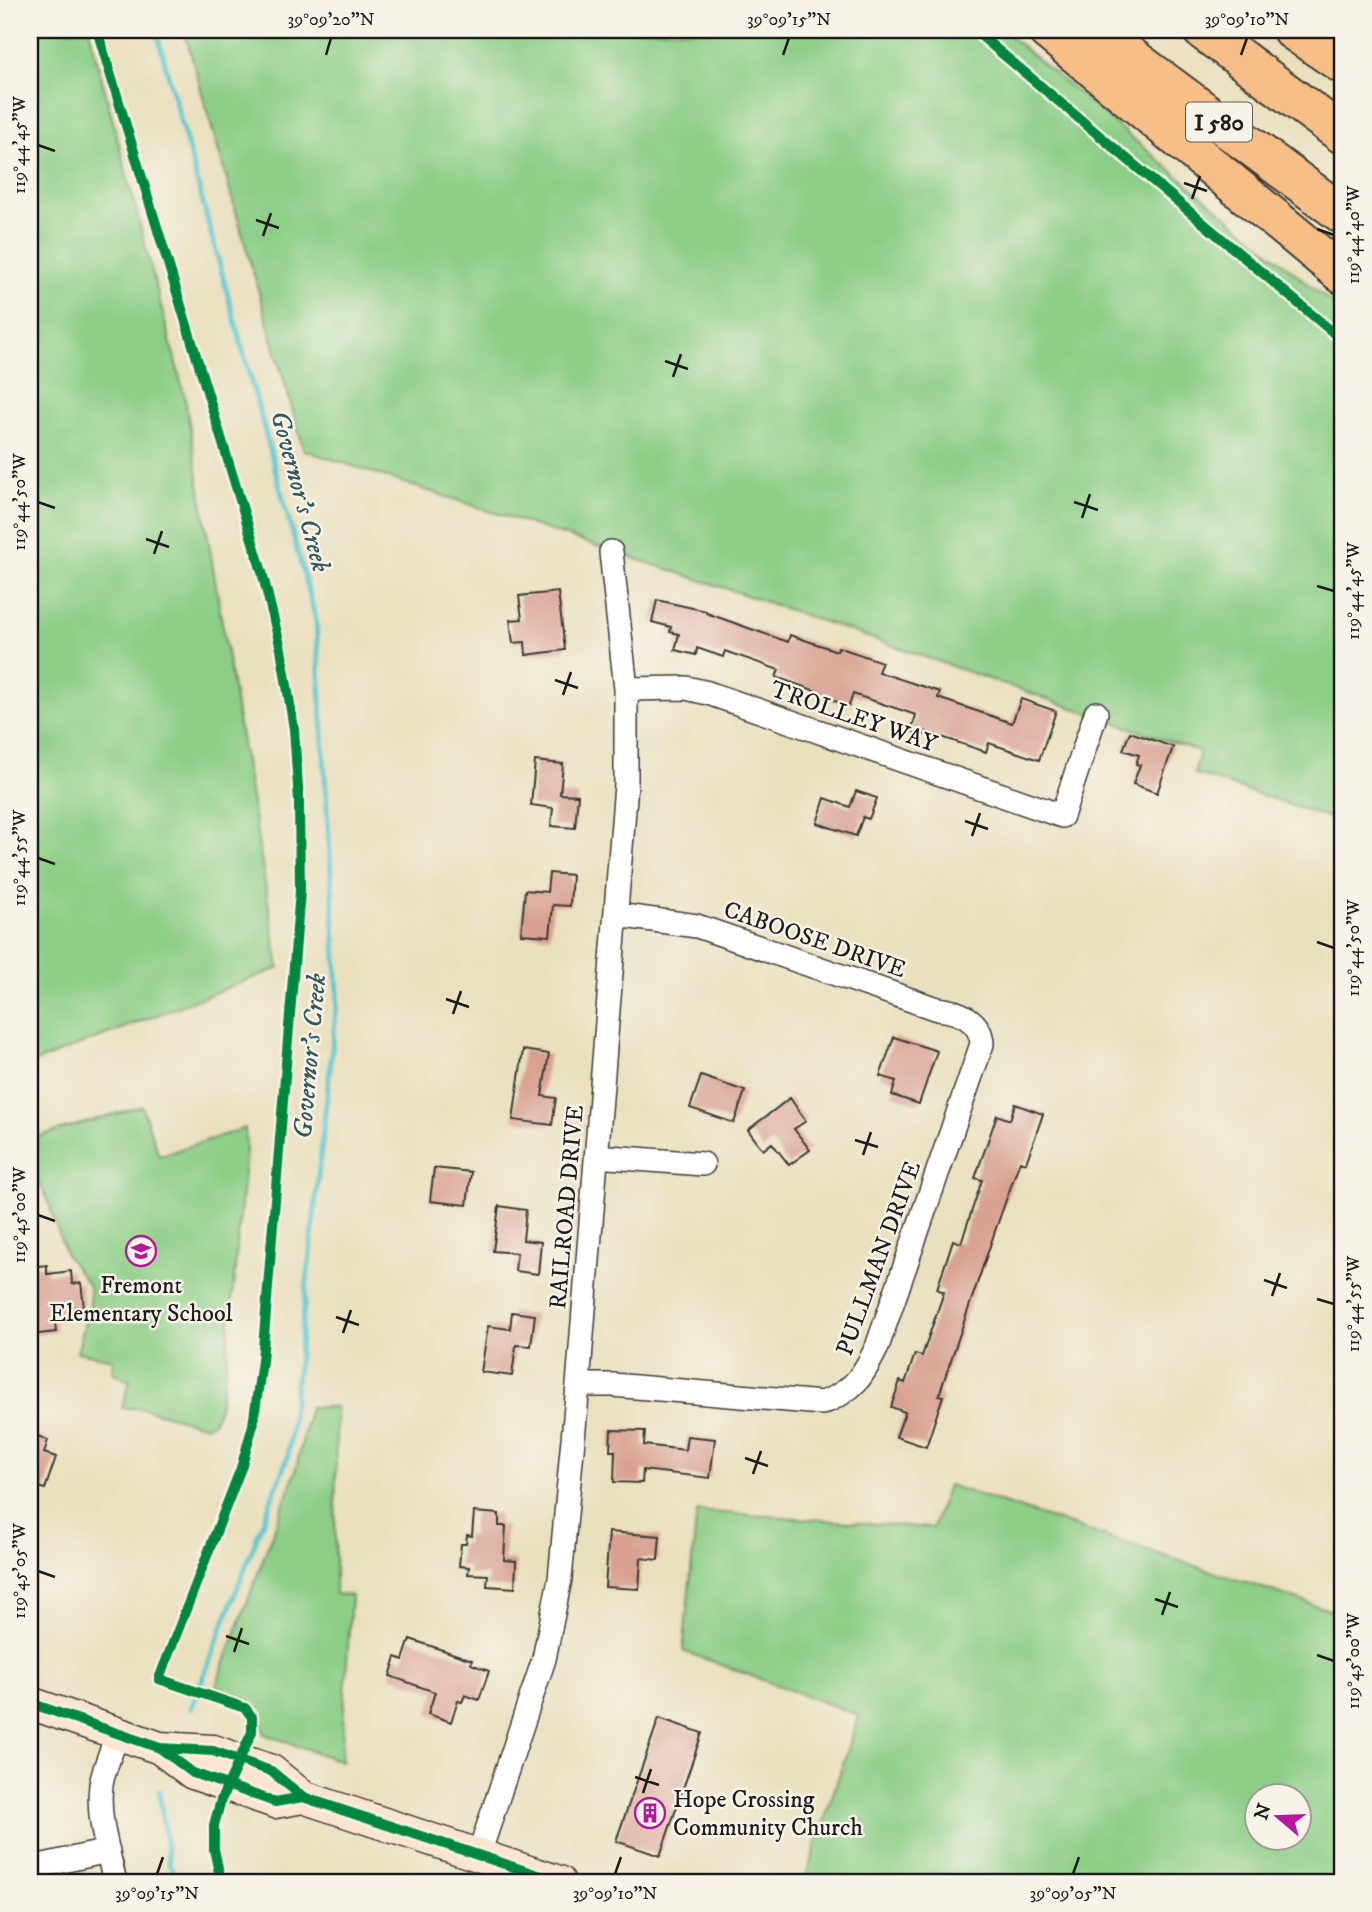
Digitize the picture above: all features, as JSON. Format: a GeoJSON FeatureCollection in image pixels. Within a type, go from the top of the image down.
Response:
{"type":"FeatureCollection","features":[{"type":"Feature","properties":{"kind":"highway"},"geometry":{"type":"LineString","coordinates":[[1047,30],[1342,275]]}},
{"type":"Feature","properties":{"kind":"highway","name":"I 580"},"geometry":{"type":"LineString","coordinates":[[1095,30],[1342,214]]}},
{"type":"Feature","properties":{"kind":"highway","name":"I 580"},"geometry":{"type":"LineString","coordinates":[[1202,30],[1342,134]]}},
{"type":"Feature","properties":{"kind":"highway"},"geometry":{"type":"LineString","coordinates":[[1292,30],[1342,64]]}},
{"type":"Feature","properties":{"kind":"main road"},"geometry":{"type":"LineString","coordinates":[[30,1703],[160,1748],[213,1751],[271,1771],[303,1797],[559,1882]]}},
{"type":"Feature","properties":{"kind":"street","name":"RAILROAD DRIVE"},"geometry":{"type":"LineString","coordinates":[[479,1854],[544,1659],[560,1579],[626,785],[625,689],[611,552]]}},
{"type":"Feature","properties":{"kind":"street","name":"TROLLEY WAY"},"geometry":{"type":"LineString","coordinates":[[625,689],[686,688],[708,693],[1062,816],[1096,713]]}},
{"type":"Feature","properties":{"kind":"street","name":"CABOOSE DRIVE"},"geometry":{"type":"LineString","coordinates":[[617,915],[697,926],[924,1005],[965,1015],[977,1027],[982,1038]]}},
{"type":"Feature","properties":{"kind":"street","name":"PULLMAN DRIVE"},"geometry":{"type":"LineString","coordinates":[[578,1385],[613,1385],[822,1403],[842,1396],[863,1375],[877,1347],[982,1038]]}},
{"type":"Feature","properties":{"kind":"street"},"geometry":{"type":"LineString","coordinates":[[596,1156],[703,1164]]}},
{"type":"Feature","properties":{"kind":"street"},"geometry":{"type":"LineString","coordinates":[[116,1882],[102,1820],[101,1789],[118,1733]]}},
{"type":"Feature","properties":{"kind":"street"},"geometry":{"type":"LineString","coordinates":[[30,1868],[108,1851]]}},
{"type":"Feature","properties":{"kind":"green space"},"geometry":{"type":"Polygon","coordinates":[[[30,30],[89,30],[185,398],[279,968],[30,1064],[30,30]]]}},
{"type":"Feature","properties":{"kind":"green space"},"geometry":{"type":"Polygon","coordinates":[[[184,30],[1002,30],[1342,312],[1342,822],[1194,773],[1200,752],[752,597],[304,450],[184,30]]]}},
{"type":"Feature","properties":{"kind":"green space"},"geometry":{"type":"Polygon","coordinates":[[[142,1106],[159,1156],[245,1128],[246,1150],[225,1374],[218,1412],[213,1422],[206,1426],[141,1408],[122,1408],[130,1381],[112,1372],[113,1359],[77,1352],[90,1305],[89,1286],[66,1255],[49,1204],[30,1161],[30,1139],[142,1106]]]}},
{"type":"Feature","properties":{"kind":"green space"},"geometry":{"type":"Polygon","coordinates":[[[310,1407],[336,1407],[335,1594],[351,1595],[341,1761],[264,1734],[259,1713],[250,1701],[216,1686],[295,1473],[310,1407]]]}},
{"type":"Feature","properties":{"kind":"green space"},"geometry":{"type":"Polygon","coordinates":[[[948,1485],[1342,1614],[1342,1882],[804,1882],[859,1715],[683,1651],[697,1511],[933,1528],[948,1485]]]}},
{"type":"Feature","properties":{"kind":"building"},"geometry":{"type":"Polygon","coordinates":[[[558,592],[565,650],[526,655],[525,642],[513,643],[510,620],[522,619],[519,596],[558,592]]]}},
{"type":"Feature","properties":{"kind":"building"},"geometry":{"type":"Polygon","coordinates":[[[657,600],[706,611],[788,642],[790,635],[837,651],[838,647],[882,662],[878,672],[940,692],[938,698],[1012,723],[1021,699],[1056,711],[1039,760],[989,743],[986,752],[927,732],[926,735],[911,731],[916,715],[853,694],[849,706],[821,696],[822,693],[776,677],[779,670],[725,651],[723,657],[697,648],[696,655],[675,650],[679,634],[670,632],[671,627],[652,622],[657,600]]]}},
{"type":"Feature","properties":{"kind":"building"},"geometry":{"type":"Polygon","coordinates":[[[1130,732],[1173,747],[1157,793],[1133,784],[1140,765],[1136,764],[1139,755],[1123,750],[1130,732]]]}},
{"type":"Feature","properties":{"kind":"building"},"geometry":{"type":"Polygon","coordinates":[[[535,761],[563,764],[560,794],[578,795],[575,828],[551,826],[553,808],[531,805],[535,761]]]}},
{"type":"Feature","properties":{"kind":"building"},"geometry":{"type":"Polygon","coordinates":[[[856,791],[877,798],[869,819],[863,817],[856,836],[817,823],[825,798],[850,807],[856,791]]]}},
{"type":"Feature","properties":{"kind":"building"},"geometry":{"type":"Polygon","coordinates":[[[549,873],[572,875],[570,906],[553,905],[550,936],[521,934],[525,890],[547,892],[549,873]]]}},
{"type":"Feature","properties":{"kind":"building"},"geometry":{"type":"Polygon","coordinates":[[[894,1037],[937,1051],[919,1104],[892,1095],[896,1081],[880,1076],[894,1037]]]}},
{"type":"Feature","properties":{"kind":"building"},"geometry":{"type":"Polygon","coordinates":[[[523,1050],[549,1054],[542,1096],[556,1098],[552,1125],[513,1120],[523,1050]]]}},
{"type":"Feature","properties":{"kind":"building"},"geometry":{"type":"Polygon","coordinates":[[[701,1076],[745,1091],[734,1123],[690,1108],[701,1076]]]}},
{"type":"Feature","properties":{"kind":"building"},"geometry":{"type":"Polygon","coordinates":[[[790,1098],[806,1121],[794,1129],[810,1150],[789,1165],[772,1143],[763,1150],[748,1130],[790,1098]]]}},
{"type":"Feature","properties":{"kind":"building"},"geometry":{"type":"Polygon","coordinates":[[[1015,1104],[1043,1114],[1026,1163],[1020,1161],[995,1231],[939,1395],[943,1396],[926,1447],[896,1437],[905,1412],[891,1407],[900,1381],[905,1383],[915,1354],[922,1356],[944,1292],[937,1289],[953,1240],[961,1243],[982,1180],[975,1178],[997,1115],[1010,1120],[1015,1104]]]}},
{"type":"Feature","properties":{"kind":"building"},"geometry":{"type":"Polygon","coordinates":[[[434,1168],[471,1172],[467,1205],[430,1201],[434,1168]]]}},
{"type":"Feature","properties":{"kind":"building"},"geometry":{"type":"Polygon","coordinates":[[[499,1206],[526,1210],[523,1240],[541,1242],[538,1274],[515,1271],[517,1253],[493,1251],[499,1206]]]}},
{"type":"Feature","properties":{"kind":"building"},"geometry":{"type":"Polygon","coordinates":[[[47,1265],[47,1274],[71,1271],[72,1284],[81,1283],[84,1307],[75,1307],[77,1319],[55,1322],[56,1332],[30,1335],[30,1267],[47,1265]]]}},
{"type":"Feature","properties":{"kind":"building"},"geometry":{"type":"Polygon","coordinates":[[[512,1312],[535,1315],[531,1346],[516,1345],[512,1376],[481,1372],[488,1326],[510,1329],[512,1312]]]}},
{"type":"Feature","properties":{"kind":"building"},"geometry":{"type":"Polygon","coordinates":[[[611,1430],[645,1431],[644,1445],[685,1450],[687,1436],[715,1439],[710,1478],[643,1470],[642,1483],[614,1482],[615,1451],[610,1451],[611,1430]]]}},
{"type":"Feature","properties":{"kind":"building"},"geometry":{"type":"Polygon","coordinates":[[[30,1433],[48,1440],[44,1453],[56,1457],[45,1489],[30,1485],[30,1433]]]}},
{"type":"Feature","properties":{"kind":"building"},"geometry":{"type":"Polygon","coordinates":[[[474,1512],[499,1514],[499,1526],[506,1526],[504,1560],[516,1561],[515,1588],[487,1586],[488,1575],[468,1574],[469,1567],[459,1566],[461,1544],[466,1544],[467,1535],[472,1536],[474,1512]]]}},
{"type":"Feature","properties":{"kind":"building"},"geometry":{"type":"Polygon","coordinates":[[[609,1532],[660,1536],[658,1560],[641,1558],[639,1589],[605,1587],[609,1532]]]}},
{"type":"Feature","properties":{"kind":"building"},"geometry":{"type":"Polygon","coordinates":[[[410,1639],[472,1660],[471,1664],[489,1671],[479,1700],[465,1695],[462,1702],[458,1701],[451,1722],[428,1714],[435,1692],[390,1676],[396,1657],[403,1660],[410,1639]]]}},
{"type":"Feature","properties":{"kind":"building","name":"Hope Crossing Community Church"},"geometry":{"type":"Polygon","coordinates":[[[659,1718],[702,1733],[660,1856],[616,1841],[659,1718]]]}},
{"type":"Feature","properties":{"kind":"waterway","name":"Governor's Creek"},"geometry":{"type":"LineString","coordinates":[[156,30],[316,620],[338,994],[288,1456],[191,1709]]}},
{"type":"Feature","properties":{"kind":"waterway","name":"Governor's Creek"},"geometry":{"type":"LineString","coordinates":[[159,1791],[169,1864],[179,1882]]}},
{"type":"Feature","properties":{"kind":"cycle path"},"geometry":{"type":"LineString","coordinates":[[97,30],[262,572],[281,649],[294,729],[299,801],[300,891],[262,1361],[253,1425],[241,1468],[159,1679],[245,1708],[252,1717],[252,1732],[221,1800],[214,1825],[214,1849],[221,1882]]}},
{"type":"Feature","properties":{"kind":"cycle path"},"geometry":{"type":"LineString","coordinates":[[974,30],[1342,340]]}},
{"type":"Feature","properties":{"kind":"cycle path"},"geometry":{"type":"LineString","coordinates":[[30,1703],[160,1748],[213,1751],[271,1771],[303,1797],[559,1882]]}},
{"type":"Feature","properties":{"kind":"cycle path"},"geometry":{"type":"LineString","coordinates":[[160,1748],[193,1773],[275,1802],[303,1797]]}},
{"type":"Feature","properties":{"kind":"place","name":"Fremont Elementary School"},"geometry":{"type":"Point","coordinates":[141,1251]}},
{"type":"Feature","properties":{"kind":"place","name":"Hope Crossing Community Church"},"geometry":{"type":"Point","coordinates":[650,1813]}}]}
